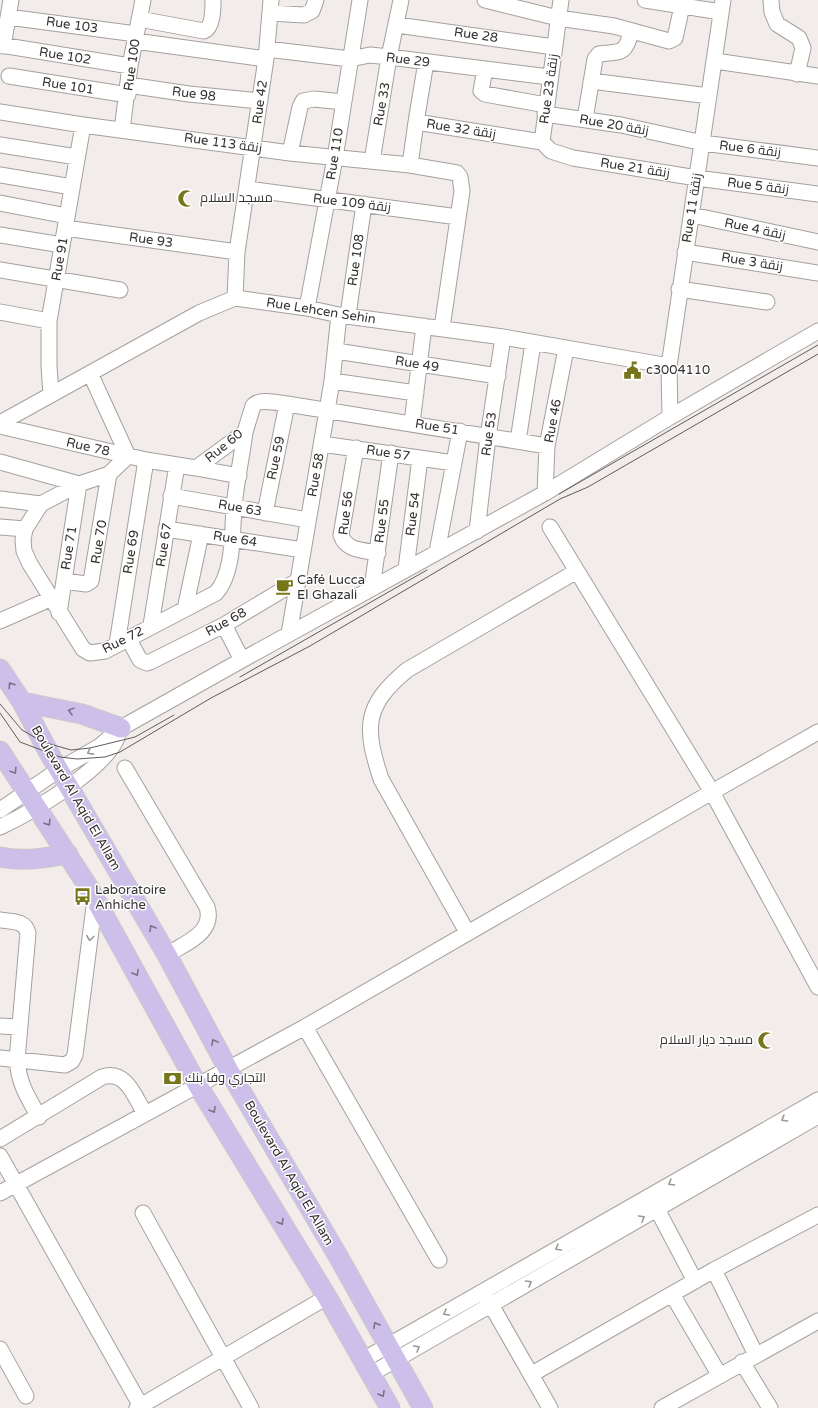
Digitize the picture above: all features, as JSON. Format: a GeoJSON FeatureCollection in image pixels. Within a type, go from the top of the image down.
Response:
{"type":"FeatureCollection","features":[{"type":"Feature","properties":{"kind":"main road","name":"Boulevard Al Aqid El Allam"},"geometry":{"type":"LineString","coordinates":[[0,669],[22,702],[167,955],[228,1069],[423,1408]]}},
{"type":"Feature","properties":{"kind":"main road"},"geometry":{"type":"LineString","coordinates":[[22,702],[82,714],[121,728]]}},
{"type":"Feature","properties":{"kind":"main road"},"geometry":{"type":"LineString","coordinates":[[0,751],[68,854],[95,899],[197,1084],[327,1297],[390,1408]]}},
{"type":"Feature","properties":{"kind":"main road"},"geometry":{"type":"LineString","coordinates":[[0,856],[25,859],[46,858],[68,854]]}},
{"type":"Feature","properties":{"kind":"street"},"geometry":{"type":"LineString","coordinates":[[2,45],[11,0]]}},
{"type":"Feature","properties":{"kind":"street","name":"Rue 100"},"geometry":{"type":"LineString","coordinates":[[122,130],[130,66],[143,0]]}},
{"type":"Feature","properties":{"kind":"street"},"geometry":{"type":"LineString","coordinates":[[139,19],[204,31],[210,24],[213,0]]}},
{"type":"Feature","properties":{"kind":"street"},"geometry":{"type":"LineString","coordinates":[[270,6],[304,15],[312,11],[316,0]]}},
{"type":"Feature","properties":{"kind":"street","name":"Rue 110"},"geometry":{"type":"LineString","coordinates":[[307,308],[335,158],[360,0]]}},
{"type":"Feature","properties":{"kind":"street","name":"Rue 33"},"geometry":{"type":"LineString","coordinates":[[372,161],[389,57],[397,25],[401,0]]}},
{"type":"Feature","properties":{"kind":"street"},"geometry":{"type":"LineString","coordinates":[[485,0],[558,18],[614,26],[666,41],[675,38],[682,6]]}},
{"type":"Feature","properties":{"kind":"street","name":"Rue 23 زنقة"},"geometry":{"type":"LineString","coordinates":[[561,0],[549,77],[542,142],[551,151],[573,158]]}},
{"type":"Feature","properties":{"kind":"street"},"geometry":{"type":"LineString","coordinates":[[645,0],[682,6],[722,6]]}},
{"type":"Feature","properties":{"kind":"street"},"geometry":{"type":"LineString","coordinates":[[771,0],[772,12],[777,24],[799,38],[803,48],[797,74]]}},
{"type":"Feature","properties":{"kind":"street","name":"Rue 42"},"geometry":{"type":"LineString","coordinates":[[235,298],[237,252],[254,147],[266,54],[270,6]]}},
{"type":"Feature","properties":{"kind":"street","name":"Rue 11 زنقة"},"geometry":{"type":"LineString","coordinates":[[670,417],[669,366],[679,289],[703,143],[722,6]]}},
{"type":"Feature","properties":{"kind":"street","name":"Rue 103"},"geometry":{"type":"LineString","coordinates":[[8,16],[136,38],[169,46]]}},
{"type":"Feature","properties":{"kind":"street"},"geometry":{"type":"LineString","coordinates":[[169,46],[173,25]]}},
{"type":"Feature","properties":{"kind":"street","name":"Rue 28"},"geometry":{"type":"LineString","coordinates":[[397,25],[554,47]]}},
{"type":"Feature","properties":{"kind":"street"},"geometry":{"type":"LineString","coordinates":[[585,119],[596,56],[623,50],[627,46],[631,32]]}},
{"type":"Feature","properties":{"kind":"street","name":"Rue 102"},"geometry":{"type":"LineString","coordinates":[[2,45],[130,66]]}},
{"type":"Feature","properties":{"kind":"street","name":"Rue 29"},"geometry":{"type":"LineString","coordinates":[[169,46],[350,59],[370,55],[549,77]]}},
{"type":"Feature","properties":{"kind":"street"},"geometry":{"type":"LineString","coordinates":[[715,61],[818,76]]}},
{"type":"Feature","properties":{"kind":"street","name":"Rue 32 زنقة"},"geometry":{"type":"LineString","coordinates":[[426,62],[416,122],[542,142]]}},
{"type":"Feature","properties":{"kind":"street","name":"Rue 20 زنقة"},"geometry":{"type":"LineString","coordinates":[[485,69],[481,91],[485,94],[585,119],[682,139]]}},
{"type":"Feature","properties":{"kind":"street","name":"Rue 101"},"geometry":{"type":"LineString","coordinates":[[8,76],[128,90]]}},
{"type":"Feature","properties":{"kind":"street"},"geometry":{"type":"LineString","coordinates":[[591,81],[709,96]]}},
{"type":"Feature","properties":{"kind":"street","name":"Rue 98"},"geometry":{"type":"LineString","coordinates":[[128,90],[260,101]]}},
{"type":"Feature","properties":{"kind":"street"},"geometry":{"type":"LineString","coordinates":[[290,153],[300,107],[303,101],[314,99],[343,102]]}},
{"type":"Feature","properties":{"kind":"street","name":"Rue 113 زنقة"},"geometry":{"type":"LineString","coordinates":[[0,112],[82,125],[290,153],[447,170],[457,173],[460,177],[462,191],[458,217]]}},
{"type":"Feature","properties":{"kind":"street"},"geometry":{"type":"LineString","coordinates":[[410,165],[416,122]]}},
{"type":"Feature","properties":{"kind":"street","name":"Rue 91"},"geometry":{"type":"LineString","coordinates":[[51,395],[49,366],[49,321],[82,125]]}},
{"type":"Feature","properties":{"kind":"street","name":"Rue 6 زنقة"},"geometry":{"type":"LineString","coordinates":[[682,139],[818,158]]}},
{"type":"Feature","properties":{"kind":"street"},"geometry":{"type":"LineString","coordinates":[[0,145],[77,157]]}},
{"type":"Feature","properties":{"kind":"street","name":"Rue 21 زنقة"},"geometry":{"type":"LineString","coordinates":[[573,158],[697,178]]}},
{"type":"Feature","properties":{"kind":"street"},"geometry":{"type":"LineString","coordinates":[[0,175],[72,187]]}},
{"type":"Feature","properties":{"kind":"street","name":"Rue 5 زنقة"},"geometry":{"type":"LineString","coordinates":[[697,178],[818,194]]}},
{"type":"Feature","properties":{"kind":"street","name":"Rue 109 زنقة"},"geometry":{"type":"LineString","coordinates":[[247,189],[458,217]]}},
{"type":"Feature","properties":{"kind":"street","name":"Rue 93"},"geometry":{"type":"LineString","coordinates":[[0,203],[66,222],[237,252]]}},
{"type":"Feature","properties":{"kind":"street","name":"Rue 108"},"geometry":{"type":"LineString","coordinates":[[344,315],[364,204]]}},
{"type":"Feature","properties":{"kind":"street","name":"Rue 4 زنقة"},"geometry":{"type":"LineString","coordinates":[[692,215],[818,242]]}},
{"type":"Feature","properties":{"kind":"street"},"geometry":{"type":"LineString","coordinates":[[442,328],[458,217]]}},
{"type":"Feature","properties":{"kind":"street"},"geometry":{"type":"LineString","coordinates":[[0,235],[62,245]]}},
{"type":"Feature","properties":{"kind":"street","name":"Rue 3 زنقة"},"geometry":{"type":"LineString","coordinates":[[685,252],[818,273]]}},
{"type":"Feature","properties":{"kind":"street"},"geometry":{"type":"LineString","coordinates":[[0,270],[120,290]]}},
{"type":"Feature","properties":{"kind":"street"},"geometry":{"type":"LineString","coordinates":[[679,289],[767,302]]}},
{"type":"Feature","properties":{"kind":"street"},"geometry":{"type":"LineString","coordinates":[[0,424],[200,313],[235,298]]}},
{"type":"Feature","properties":{"kind":"street","name":"Rue Lehcen Sehin"},"geometry":{"type":"LineString","coordinates":[[235,298],[503,337],[669,366]]}},
{"type":"Feature","properties":{"kind":"street"},"geometry":{"type":"LineString","coordinates":[[0,312],[49,321]]}},
{"type":"Feature","properties":{"kind":"street","name":"Rue 58"},"geometry":{"type":"LineString","coordinates":[[289,634],[322,444],[336,351],[344,315]]}},
{"type":"Feature","properties":{"kind":"street"},"geometry":{"type":"LineString","coordinates":[[412,423],[424,326]]}},
{"type":"Feature","properties":{"kind":"street"},"geometry":{"type":"LineString","coordinates":[[0,827],[32,799],[60,769],[100,746],[121,728],[544,493],[670,417],[818,331]]}},
{"type":"Feature","properties":{"kind":"street","name":"Rue 53"},"geometry":{"type":"LineString","coordinates":[[477,531],[488,437],[503,337]]}},
{"type":"Feature","properties":{"kind":"street"},"geometry":{"type":"LineString","coordinates":[[518,441],[533,343]]}},
{"type":"Feature","properties":{"kind":"street","name":"Rue 46"},"geometry":{"type":"LineString","coordinates":[[544,493],[547,446],[566,349]]}},
{"type":"Feature","properties":{"kind":"street","name":"Rue 49"},"geometry":{"type":"LineString","coordinates":[[336,351],[498,376]]}},
{"type":"Feature","properties":{"kind":"street"},"geometry":{"type":"LineString","coordinates":[[0,527],[25,529],[41,504],[79,484],[110,474],[128,456],[90,373]]}},
{"type":"Feature","properties":{"kind":"street"},"geometry":{"type":"LineString","coordinates":[[332,381],[416,393]]}},
{"type":"Feature","properties":{"kind":"street","name":"Rue 60"},"geometry":{"type":"LineString","coordinates":[[177,465],[196,468],[245,432],[256,403],[287,404],[327,410]]}},
{"type":"Feature","properties":{"kind":"street","name":"Rue 59"},"geometry":{"type":"LineString","coordinates":[[264,513],[287,404]]}},
{"type":"Feature","properties":{"kind":"street","name":"Rue 51"},"geometry":{"type":"LineString","coordinates":[[327,410],[547,446]]}},
{"type":"Feature","properties":{"kind":"street","name":"Rue 78"},"geometry":{"type":"LineString","coordinates":[[0,424],[128,456],[177,465]]}},
{"type":"Feature","properties":{"kind":"street"},"geometry":{"type":"LineString","coordinates":[[437,552],[460,431]]}},
{"type":"Feature","properties":{"kind":"street"},"geometry":{"type":"LineString","coordinates":[[232,538],[234,507],[245,432]]}},
{"type":"Feature","properties":{"kind":"street","name":"Rue 57"},"geometry":{"type":"LineString","coordinates":[[322,444],[454,463]]}},
{"type":"Feature","properties":{"kind":"street","name":"Rue 56"},"geometry":{"type":"LineString","coordinates":[[356,448],[341,535],[344,543],[349,547],[378,553]]}},
{"type":"Feature","properties":{"kind":"street","name":"Rue 55"},"geometry":{"type":"LineString","coordinates":[[372,588],[378,553],[390,453]]}},
{"type":"Feature","properties":{"kind":"street","name":"Rue 54"},"geometry":{"type":"LineString","coordinates":[[406,569],[420,458]]}},
{"type":"Feature","properties":{"kind":"street","name":"Rue 69"},"geometry":{"type":"LineString","coordinates":[[123,641],[146,460]]}},
{"type":"Feature","properties":{"kind":"street"},"geometry":{"type":"LineString","coordinates":[[0,462],[79,484]]}},
{"type":"Feature","properties":{"kind":"street","name":"Rue 67"},"geometry":{"type":"LineString","coordinates":[[151,625],[177,465]]}},
{"type":"Feature","properties":{"kind":"street"},"geometry":{"type":"LineString","coordinates":[[196,468],[239,476]]}},
{"type":"Feature","properties":{"kind":"street","name":"Rue 70"},"geometry":{"type":"LineString","coordinates":[[64,581],[86,584],[91,582],[110,474]]}},
{"type":"Feature","properties":{"kind":"street","name":"Rue 71"},"geometry":{"type":"LineString","coordinates":[[59,613],[79,484]]}},
{"type":"Feature","properties":{"kind":"street","name":"Rue 63"},"geometry":{"type":"LineString","coordinates":[[171,496],[308,520]]}},
{"type":"Feature","properties":{"kind":"street"},"geometry":{"type":"LineString","coordinates":[[0,499],[41,504]]}},
{"type":"Feature","properties":{"kind":"street"},"geometry":{"type":"LineString","coordinates":[[550,526],[712,792],[818,987]]}},
{"type":"Feature","properties":{"kind":"street","name":"Rue 72"},"geometry":{"type":"LineString","coordinates":[[25,529],[23,540],[24,551],[59,613],[83,649],[90,653],[101,652],[216,593],[223,585],[226,576],[232,538]]}},
{"type":"Feature","properties":{"kind":"street","name":"Rue 64"},"geometry":{"type":"LineString","coordinates":[[166,529],[303,550]]}},
{"type":"Feature","properties":{"kind":"street"},"geometry":{"type":"LineString","coordinates":[[185,609],[201,534]]}},
{"type":"Feature","properties":{"kind":"street"},"geometry":{"type":"LineString","coordinates":[[467,932],[381,779],[374,758],[370,736],[371,716],[377,703],[388,687],[408,670],[577,571]]}},
{"type":"Feature","properties":{"kind":"street","name":"Rue 68"},"geometry":{"type":"LineString","coordinates":[[123,641],[140,660],[147,663],[150,662],[224,625],[299,580]]}},
{"type":"Feature","properties":{"kind":"street"},"geometry":{"type":"LineString","coordinates":[[0,621],[50,599]]}},
{"type":"Feature","properties":{"kind":"street"},"geometry":{"type":"LineString","coordinates":[[224,625],[242,660]]}},
{"type":"Feature","properties":{"kind":"street"},"geometry":{"type":"LineString","coordinates":[[0,810],[69,786],[105,757],[115,743],[121,728]]}},
{"type":"Feature","properties":{"kind":"street"},"geometry":{"type":"LineString","coordinates":[[0,1193],[197,1084],[228,1069],[305,1027],[467,932],[818,732]]}},
{"type":"Feature","properties":{"kind":"street"},"geometry":{"type":"LineString","coordinates":[[125,768],[207,907],[209,915],[204,931],[167,955]]}},
{"type":"Feature","properties":{"kind":"street"},"geometry":{"type":"LineString","coordinates":[[0,1058],[65,1065],[72,1061],[75,1055],[95,899]]}},
{"type":"Feature","properties":{"kind":"street"},"geometry":{"type":"LineString","coordinates":[[0,920],[22,923],[26,926],[28,932],[17,1060],[18,1076],[22,1087],[39,1116]]}},
{"type":"Feature","properties":{"kind":"street"},"geometry":{"type":"LineString","coordinates":[[0,1026],[19,1027]]}},
{"type":"Feature","properties":{"kind":"street"},"geometry":{"type":"LineString","coordinates":[[305,1027],[439,1260]]}},
{"type":"Feature","properties":{"kind":"street"},"geometry":{"type":"LineString","coordinates":[[0,1139],[102,1077],[110,1074],[125,1080],[145,1114]]}},
{"type":"Feature","properties":{"kind":"street"},"geometry":{"type":"LineString","coordinates":[[392,1353],[484,1291],[817,1103]]}},
{"type":"Feature","properties":{"kind":"street"},"geometry":{"type":"LineString","coordinates":[[367,1367],[392,1353],[492,1304],[818,1116]]}},
{"type":"Feature","properties":{"kind":"street"},"geometry":{"type":"LineString","coordinates":[[0,1156],[140,1407],[327,1297]]}},
{"type":"Feature","properties":{"kind":"street"},"geometry":{"type":"LineString","coordinates":[[658,1209],[695,1281]]}},
{"type":"Feature","properties":{"kind":"street"},"geometry":{"type":"LineString","coordinates":[[144,1213],[251,1408]]}},
{"type":"Feature","properties":{"kind":"street"},"geometry":{"type":"LineString","coordinates":[[532,1374],[714,1270],[818,1215]]}},
{"type":"Feature","properties":{"kind":"street"},"geometry":{"type":"LineString","coordinates":[[714,1270],[756,1355]]}},
{"type":"Feature","properties":{"kind":"street"},"geometry":{"type":"LineString","coordinates":[[484,1291],[550,1408]]}},
{"type":"Feature","properties":{"kind":"street"},"geometry":{"type":"LineString","coordinates":[[672,1294],[720,1376]]}},
{"type":"Feature","properties":{"kind":"street"},"geometry":{"type":"LineString","coordinates":[[662,1408],[818,1320]]}},
{"type":"Feature","properties":{"kind":"street"},"geometry":{"type":"LineString","coordinates":[[0,1349],[26,1396]]}},
{"type":"Feature","properties":{"kind":"street"},"geometry":{"type":"LineString","coordinates":[[742,1362],[770,1408]]}},
{"type":"Feature","properties":{"kind":"tram line"},"geometry":{"type":"LineString","coordinates":[[559,494],[818,345]]}},
{"type":"Feature","properties":{"kind":"tram line"},"geometry":{"type":"LineString","coordinates":[[0,713],[20,742],[60,757],[77,759],[105,757],[120,752],[211,698],[310,646],[560,499],[588,487],[818,354]]}},
{"type":"Feature","properties":{"kind":"tram line"},"geometry":{"type":"LineString","coordinates":[[240,677],[427,570]]}},
{"type":"Feature","properties":{"kind":"tram line"},"geometry":{"type":"LineString","coordinates":[[0,704],[22,730],[43,742],[71,750],[90,748],[135,737],[174,715]]}},
{"type":"Feature","properties":{"kind":"place","name":"مسجد السلام"},"geometry":{"type":"Point","coordinates":[187,198]}},
{"type":"Feature","properties":{"kind":"place","name":"c3004110"},"geometry":{"type":"Point","coordinates":[633,370]}},
{"type":"Feature","properties":{"kind":"place","name":"Café Lucca El Ghazali"},"geometry":{"type":"Point","coordinates":[284,587]}},
{"type":"Feature","properties":{"kind":"place","name":"Laboratoire Anhiche"},"geometry":{"type":"Point","coordinates":[82,897]}},
{"type":"Feature","properties":{"kind":"place","name":"مسجد ديار السلام"},"geometry":{"type":"Point","coordinates":[766,1040]}},
{"type":"Feature","properties":{"kind":"place","name":"التجاري وفا بنك"},"geometry":{"type":"Point","coordinates":[172,1078]}}]}
